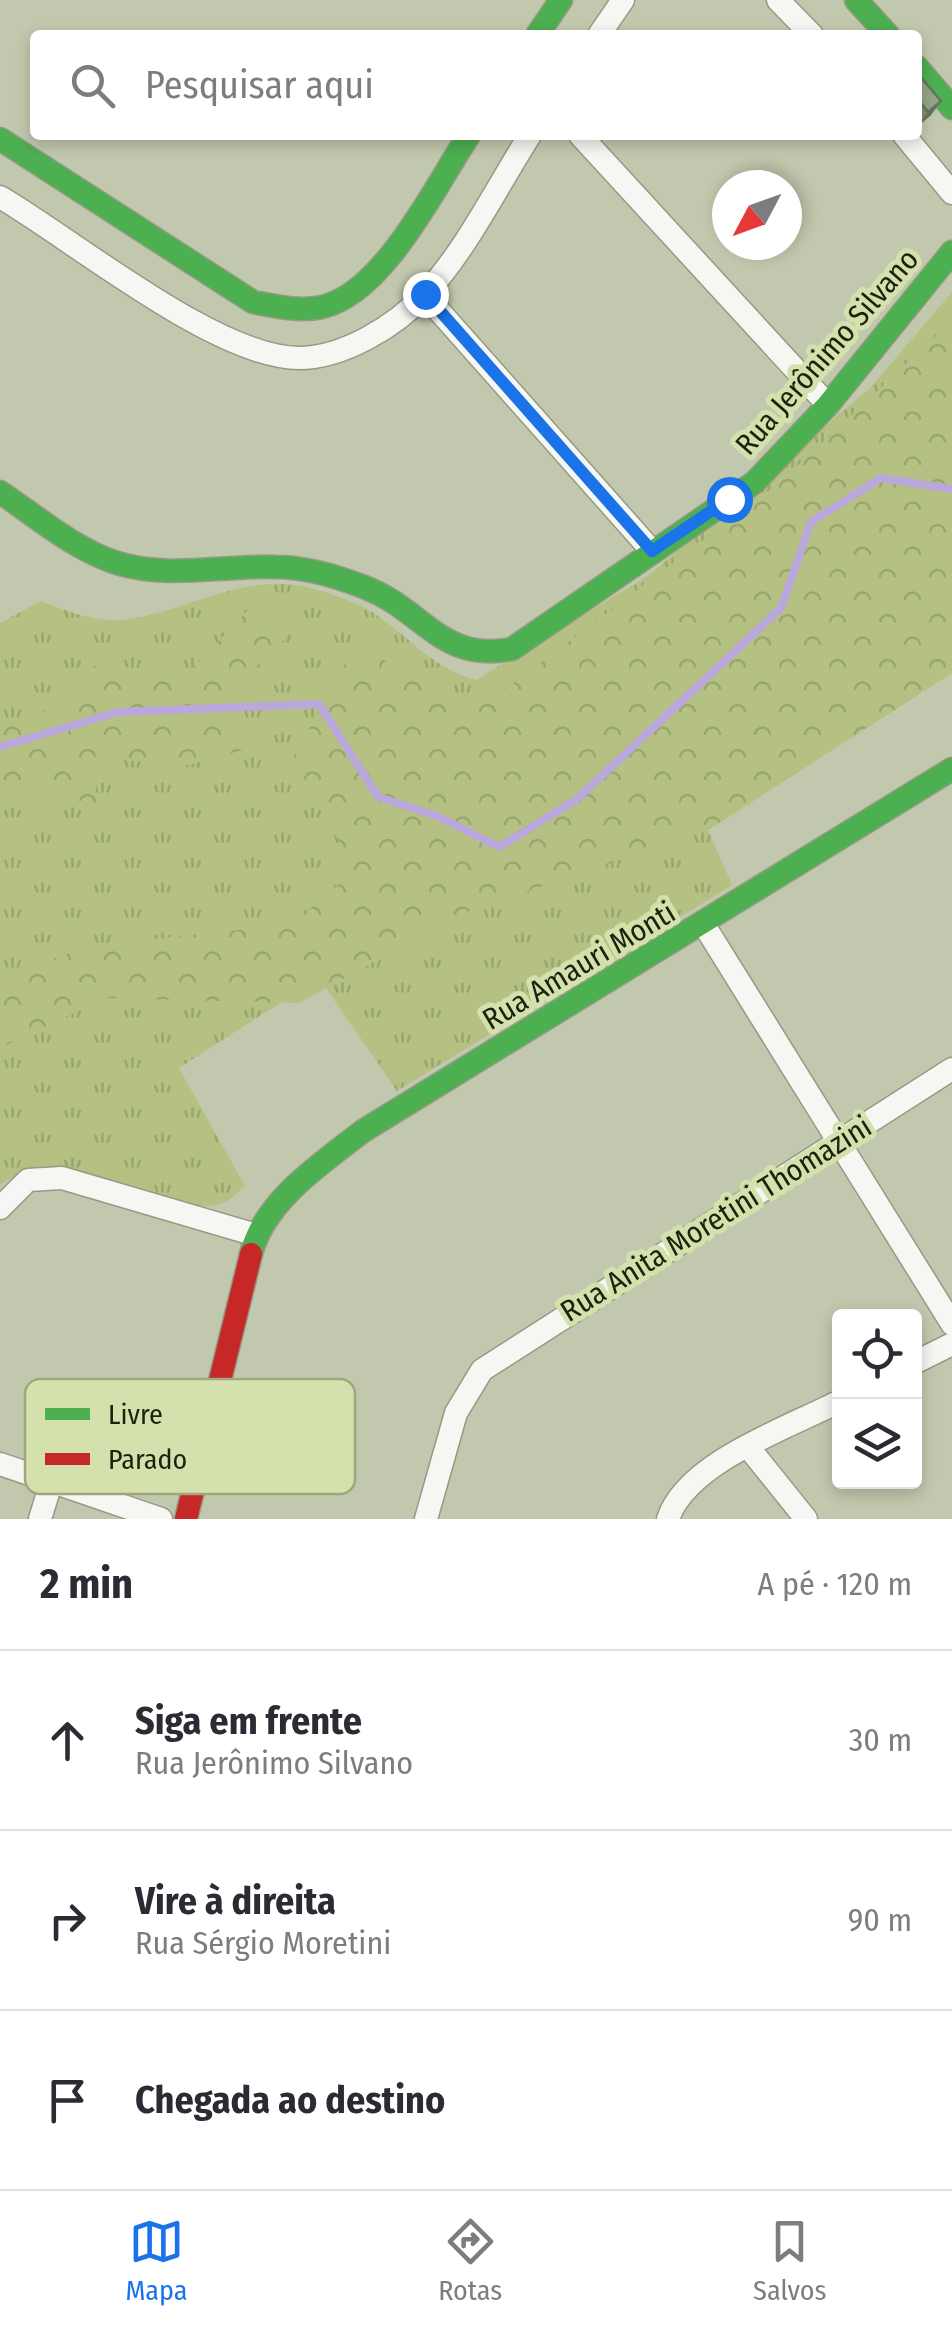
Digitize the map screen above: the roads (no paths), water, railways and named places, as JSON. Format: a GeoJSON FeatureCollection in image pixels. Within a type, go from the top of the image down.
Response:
{"type":"FeatureCollection","features":[{"type":"Feature","properties":{"kind":"street"},"geometry":{"type":"LineString","coordinates":[[540,30],[560,0]]}},
{"type":"Feature","properties":{"kind":"street"},"geometry":{"type":"LineString","coordinates":[[602,30],[623,0]]}},
{"type":"Feature","properties":{"kind":"street"},"geometry":{"type":"LineString","coordinates":[[778,0],[807,30]]}},
{"type":"Feature","properties":{"kind":"street"},"geometry":{"type":"LineString","coordinates":[[856,0],[883,30]]}},
{"type":"Feature","properties":{"kind":"street"},"geometry":{"type":"LineString","coordinates":[[922,82],[952,108]]}},
{"type":"Feature","properties":{"kind":"street"},"geometry":{"type":"LineString","coordinates":[[0,139],[253,302],[291,309],[329,304],[358,288],[380,264],[465,140]]}},
{"type":"Feature","properties":{"kind":"street"},"geometry":{"type":"LineString","coordinates":[[0,198],[213,333],[256,352],[300,358],[337,352],[366,339],[425,294],[527,140]]}},
{"type":"Feature","properties":{"kind":"street"},"geometry":{"type":"LineString","coordinates":[[585,140],[828,406]]}},
{"type":"Feature","properties":{"kind":"street"},"geometry":{"type":"LineString","coordinates":[[908,140],[952,193]]}},
{"type":"Feature","properties":{"kind":"street","name":"Rua Jerônimo Silvano"},"geometry":{"type":"LineString","coordinates":[[0,492],[90,550],[119,564],[155,568],[276,567],[324,573],[384,596],[463,652],[488,657],[512,649],[755,482],[828,406],[952,252]]}},
{"type":"Feature","properties":{"kind":"street"},"geometry":{"type":"LineString","coordinates":[[425,294],[652,551]]}},
{"type":"Feature","properties":{"kind":"street","name":"Rua Amauri Monti"},"geometry":{"type":"LineString","coordinates":[[256,1236],[277,1203],[301,1178],[396,1112],[952,769]]}},
{"type":"Feature","properties":{"kind":"street"},"geometry":{"type":"LineString","coordinates":[[704,925],[952,1324]]}},
{"type":"Feature","properties":{"kind":"street","name":"Rua Anita Moretini Thomazini"},"geometry":{"type":"LineString","coordinates":[[426,1519],[456,1413],[482,1370],[952,1068]]}},
{"type":"Feature","properties":{"kind":"street"},"geometry":{"type":"LineString","coordinates":[[6,1199],[28,1180],[62,1178],[256,1236],[221,1379]]}},
{"type":"Feature","properties":{"kind":"street"},"geometry":{"type":"LineString","coordinates":[[922,1359],[952,1344]]}},
{"type":"Feature","properties":{"kind":"street"},"geometry":{"type":"LineString","coordinates":[[671,1510],[698,1476],[832,1406]]}},
{"type":"Feature","properties":{"kind":"street"},"geometry":{"type":"LineString","coordinates":[[748,1448],[806,1519]]}},
{"type":"Feature","properties":{"kind":"street"},"geometry":{"type":"LineString","coordinates":[[0,1464],[25,1473]]}},
{"type":"Feature","properties":{"kind":"street"},"geometry":{"type":"LineString","coordinates":[[40,1519],[48,1494]]}},
{"type":"Feature","properties":{"kind":"street"},"geometry":{"type":"LineString","coordinates":[[85,1494],[161,1519]]}},
{"type":"Feature","properties":{"kind":"street"},"geometry":{"type":"LineString","coordinates":[[186,1519],[192,1494]]}},
{"type":"Feature","properties":{"kind":"waterway"},"geometry":{"type":"LineString","coordinates":[[0,747],[118,712],[319,704],[378,797],[437,816],[499,847],[577,799],[781,608],[811,522],[881,478],[952,489]]}}]}
